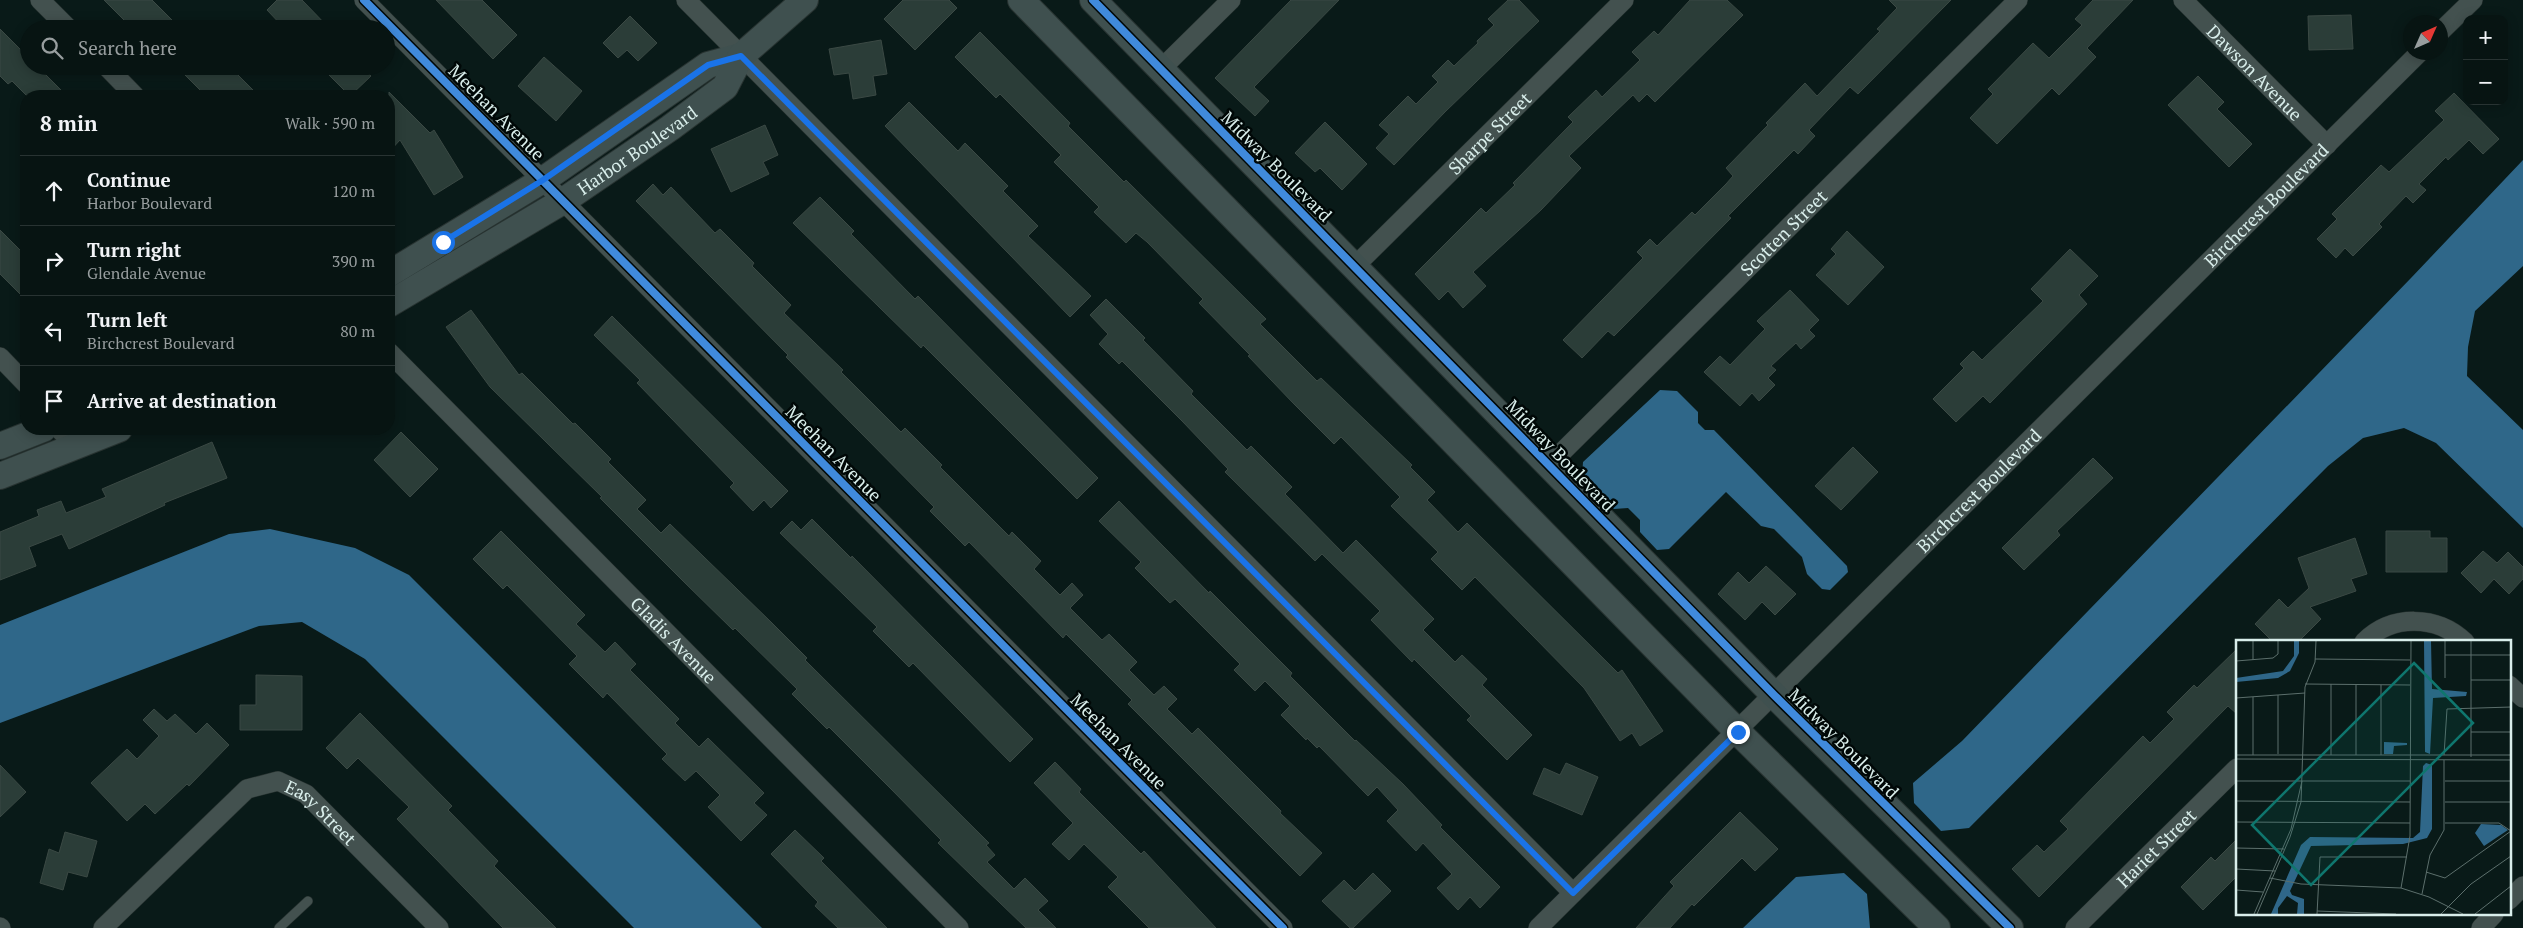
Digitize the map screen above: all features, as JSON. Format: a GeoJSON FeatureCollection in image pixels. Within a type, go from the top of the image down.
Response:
{"type":"FeatureCollection","features":[{"type":"Feature","properties":{"kind":"street"},"geometry":{"type":"LineString","coordinates":[[40,0],[59,20]]}},
{"type":"Feature","properties":{"kind":"street","name":"Meehan Avenue"},"geometry":{"type":"LineString","coordinates":[[364,0],[384,20]]}},
{"type":"Feature","properties":{"kind":"street"},"geometry":{"type":"LineString","coordinates":[[686,0],[1573,893]]}},
{"type":"Feature","properties":{"kind":"street","name":"Harbor Boulevard"},"geometry":{"type":"LineString","coordinates":[[395,300],[563,201],[670,128],[724,86],[741,56],[805,0]]}},
{"type":"Feature","properties":{"kind":"street"},"geometry":{"type":"LineString","coordinates":[[1021,0],[1738,732],[1937,928]]}},
{"type":"Feature","properties":{"kind":"street","name":"Midway Boulevard"},"geometry":{"type":"LineString","coordinates":[[1093,0],[1775,696],[2010,928]]}},
{"type":"Feature","properties":{"kind":"street"},"geometry":{"type":"LineString","coordinates":[[1161,69],[1231,0]]}},
{"type":"Feature","properties":{"kind":"street","name":"Sharpe Street"},"geometry":{"type":"LineString","coordinates":[[1355,266],[1624,0]]}},
{"type":"Feature","properties":{"kind":"street","name":"Scotten Street"},"geometry":{"type":"LineString","coordinates":[[1549,464],[2018,0]]}},
{"type":"Feature","properties":{"kind":"street","name":"Dawson Avenue"},"geometry":{"type":"LineString","coordinates":[[2183,0],[2327,146]]}},
{"type":"Feature","properties":{"kind":"street"},"geometry":{"type":"LineString","coordinates":[[2448,24],[2473,0]]}},
{"type":"Feature","properties":{"kind":"street","name":"Meehan Avenue"},"geometry":{"type":"LineString","coordinates":[[395,31],[1283,928]]}},
{"type":"Feature","properties":{"kind":"street","name":"Harbor Boulevard"},"geometry":{"type":"LineString","coordinates":[[395,270],[543,180],[708,65],[741,56]]}},
{"type":"Feature","properties":{"kind":"street","name":"Birchcrest Boulevard"},"geometry":{"type":"LineString","coordinates":[[1538,928],[1775,696],[2412,60]]}},
{"type":"Feature","properties":{"kind":"street"},"geometry":{"type":"LineString","coordinates":[[115,75],[130,90]]}},
{"type":"Feature","properties":{"kind":"street"},"geometry":{"type":"LineString","coordinates":[[0,358],[20,378]]}},
{"type":"Feature","properties":{"kind":"street","name":"Gladis Avenue"},"geometry":{"type":"LineString","coordinates":[[395,358],[959,928]]}},
{"type":"Feature","properties":{"kind":"street"},"geometry":{"type":"LineString","coordinates":[[0,446],[28,435]]}},
{"type":"Feature","properties":{"kind":"street"},"geometry":{"type":"LineString","coordinates":[[0,476],[67,437],[80,435]]}},
{"type":"Feature","properties":{"kind":"street"},"geometry":{"type":"LineString","coordinates":[[2367,640],[2394,623],[2425,620],[2456,633],[2463,640]]}},
{"type":"Feature","properties":{"kind":"street"},"geometry":{"type":"LineString","coordinates":[[2510,686],[2523,698]]}},
{"type":"Feature","properties":{"kind":"street","name":"Hariet Street"},"geometry":{"type":"LineString","coordinates":[[2075,928],[2236,769]]}},
{"type":"Feature","properties":{"kind":"street","name":"Easy Street"},"geometry":{"type":"LineString","coordinates":[[103,928],[247,789],[278,781],[306,794],[439,928]]}},
{"type":"Feature","properties":{"kind":"street"},"geometry":{"type":"LineString","coordinates":[[2510,899],[2523,886]]}},
{"type":"Feature","properties":{"kind":"street"},"geometry":{"type":"LineString","coordinates":[[2481,928],[2492,916]]}},
{"type":"Feature","properties":{"kind":"lane"},"geometry":{"type":"LineString","coordinates":[[279,928],[308,901]]}},
{"type":"Feature","properties":{"kind":"water"},"geometry":{"type":"Polygon","coordinates":[[[2523,160],[2523,266],[2475,311],[2468,347],[2467,376],[2523,430],[2523,528],[2436,443],[2404,428],[2363,438],[2328,466],[1969,828],[1941,831],[1914,803],[1913,783],[1962,741],[2523,160]]]}},
{"type":"Feature","properties":{"kind":"water"},"geometry":{"type":"Polygon","coordinates":[[[1660,390],[1677,391],[1698,412],[1698,423],[1705,430],[1714,430],[1847,566],[1848,572],[1830,590],[1822,589],[1807,574],[1802,557],[1774,529],[1761,526],[1726,492],[1669,549],[1657,550],[1640,532],[1640,520],[1628,508],[1614,509],[1582,477],[1583,462],[1660,390]]]}},
{"type":"Feature","properties":{"kind":"water"},"geometry":{"type":"Polygon","coordinates":[[[270,529],[355,548],[409,575],[762,928],[634,928],[365,659],[302,622],[259,626],[0,723],[0,625],[229,534],[270,529]]]}},
{"type":"Feature","properties":{"kind":"water"},"geometry":{"type":"Polygon","coordinates":[[[1844,873],[1867,894],[1870,928],[1743,928],[1796,877],[1844,873]]]}},
{"type":"Feature","properties":{"kind":"building"},"geometry":{"type":"Polygon","coordinates":[[[104,0],[152,0],[172,20],[124,20],[104,0]]]}},
{"type":"Feature","properties":{"kind":"building"},"geometry":{"type":"Polygon","coordinates":[[[277,0],[302,0],[321,20],[276,20],[267,10],[277,0]]]}},
{"type":"Feature","properties":{"kind":"building"},"geometry":{"type":"Polygon","coordinates":[[[436,0],[482,0],[517,35],[493,59],[436,0]]]}},
{"type":"Feature","properties":{"kind":"building"},"geometry":{"type":"Polygon","coordinates":[[[903,0],[949,0],[957,8],[915,50],[884,19],[903,0]]]}},
{"type":"Feature","properties":{"kind":"building"},"geometry":{"type":"Polygon","coordinates":[[[1291,0],[1339,0],[1254,87],[1269,101],[1255,116],[1215,78],[1291,0]]]}},
{"type":"Feature","properties":{"kind":"building"},"geometry":{"type":"Polygon","coordinates":[[[1508,0],[1519,0],[1539,21],[1445,112],[1394,165],[1376,148],[1389,134],[1379,125],[1408,96],[1416,104],[1438,82],[1432,76],[1448,60],[1454,66],[1478,43],[1477,41],[1494,25],[1488,19],[1508,0]]]}},
{"type":"Feature","properties":{"kind":"building"},"geometry":{"type":"Polygon","coordinates":[[[1690,0],[1727,0],[1743,15],[1655,102],[1647,94],[1639,102],[1633,95],[1569,156],[1581,168],[1541,210],[1473,272],[1486,286],[1463,308],[1448,291],[1439,300],[1415,274],[1481,208],[1486,213],[1515,185],[1513,183],[1573,122],[1568,117],[1596,90],[1602,97],[1640,60],[1632,52],[1654,31],[1658,35],[1690,0]]]}},
{"type":"Feature","properties":{"kind":"building"},"geometry":{"type":"Polygon","coordinates":[[[1889,0],[1951,0],[1858,94],[1850,87],[1809,130],[1815,136],[1798,154],[1794,150],[1728,216],[1731,218],[1614,336],[1608,331],[1582,358],[1563,340],[1643,258],[1637,252],[1650,239],[1657,246],[1692,212],[1695,215],[1726,184],[1733,176],[1726,168],[1805,83],[1817,96],[1880,31],[1877,29],[1897,8],[1889,0]]]}},
{"type":"Feature","properties":{"kind":"building"},"geometry":{"type":"Polygon","coordinates":[[[2093,0],[2133,0],[2087,48],[2096,57],[2059,95],[2052,88],[1997,144],[1970,118],[1993,94],[1988,89],[2033,43],[2049,58],[2082,25],[2075,19],[2093,0]]]}},
{"type":"Feature","properties":{"kind":"building"},"geometry":{"type":"Polygon","coordinates":[[[2351,15],[2353,49],[2309,50],[2308,16],[2351,15]]]}},
{"type":"Feature","properties":{"kind":"building"},"geometry":{"type":"Polygon","coordinates":[[[630,16],[657,43],[638,61],[627,50],[618,58],[603,43],[630,16]]]}},
{"type":"Feature","properties":{"kind":"building"},"geometry":{"type":"Polygon","coordinates":[[[0,29],[20,49],[20,75],[46,75],[61,90],[21,90],[12,81],[8,84],[0,76],[0,29]]]}},
{"type":"Feature","properties":{"kind":"building"},"geometry":{"type":"Polygon","coordinates":[[[980,32],[1070,123],[1068,126],[1124,182],[1126,180],[1266,319],[1260,324],[1317,381],[1321,378],[1412,465],[1410,467],[1435,492],[1427,500],[1458,532],[1467,523],[1618,673],[1622,670],[1663,731],[1640,746],[1632,733],[1620,741],[1584,688],[1475,577],[1462,590],[1431,559],[1438,552],[1391,506],[1400,497],[1341,437],[1334,444],[1294,404],[1248,356],[1250,355],[1199,303],[1203,299],[1147,242],[1136,233],[1126,243],[1094,212],[1099,207],[1054,162],[1061,155],[1000,94],[996,98],[955,57],[980,32]]]}},
{"type":"Feature","properties":{"kind":"building"},"geometry":{"type":"Polygon","coordinates":[[[881,40],[887,74],[873,76],[876,95],[853,99],[849,73],[834,75],[829,49],[881,40]]]}},
{"type":"Feature","properties":{"kind":"building"},"geometry":{"type":"Polygon","coordinates":[[[544,57],[582,91],[556,121],[518,86],[544,57]]]}},
{"type":"Feature","properties":{"kind":"building"},"geometry":{"type":"Polygon","coordinates":[[[185,75],[238,75],[253,90],[200,90],[185,75]]]}},
{"type":"Feature","properties":{"kind":"building"},"geometry":{"type":"Polygon","coordinates":[[[329,75],[371,76],[356,90],[344,90],[329,75]]]}},
{"type":"Feature","properties":{"kind":"building"},"geometry":{"type":"Polygon","coordinates":[[[2198,76],[2224,102],[2217,109],[2252,144],[2229,167],[2168,105],[2198,76]]]}},
{"type":"Feature","properties":{"kind":"building"},"geometry":{"type":"Polygon","coordinates":[[[2454,93],[2463,102],[2463,105],[2466,105],[2499,139],[2483,154],[2469,140],[2448,160],[2446,157],[2419,184],[2426,190],[2413,203],[2406,196],[2379,224],[2382,227],[2353,256],[2345,248],[2336,258],[2317,239],[2337,219],[2332,214],[2381,165],[2389,172],[2444,120],[2435,111],[2454,93]]]}},
{"type":"Feature","properties":{"kind":"building"},"geometry":{"type":"Polygon","coordinates":[[[395,98],[430,133],[434,130],[463,177],[434,195],[400,140],[395,145],[395,98]]]}},
{"type":"Feature","properties":{"kind":"building"},"geometry":{"type":"Polygon","coordinates":[[[909,102],[958,151],[965,143],[1008,186],[1003,191],[1038,226],[1028,236],[1091,296],[1070,317],[885,126],[909,102]]]}},
{"type":"Feature","properties":{"kind":"building"},"geometry":{"type":"Polygon","coordinates":[[[1325,122],[1367,164],[1342,190],[1320,168],[1315,172],[1295,153],[1325,122]]]}},
{"type":"Feature","properties":{"kind":"building"},"geometry":{"type":"Polygon","coordinates":[[[765,125],[778,155],[763,162],[769,174],[731,192],[711,149],[765,125]]]}},
{"type":"Feature","properties":{"kind":"building"},"geometry":{"type":"Polygon","coordinates":[[[653,184],[663,195],[671,187],[715,233],[720,229],[754,263],[752,266],[791,305],[784,313],[843,370],[841,372],[901,432],[905,428],[942,465],[940,467],[1009,536],[1012,532],[1041,561],[1034,569],[1060,595],[1072,583],[1083,595],[1070,608],[1102,640],[1109,634],[1137,662],[1129,670],[1154,695],[1164,686],[1177,699],[1167,709],[1192,734],[1198,728],[1281,811],[1280,813],[1322,853],[1300,876],[1128,704],[1132,700],[1066,634],[1063,638],[969,542],[965,546],[930,511],[934,507],[636,201],[653,184]]]}},
{"type":"Feature","properties":{"kind":"building"},"geometry":{"type":"Polygon","coordinates":[[[820,197],[854,231],[851,234],[915,299],[918,296],[1098,478],[1077,499],[923,345],[921,348],[793,223],[820,197]]]}},
{"type":"Feature","properties":{"kind":"building"},"geometry":{"type":"Polygon","coordinates":[[[0,230],[20,250],[20,294],[0,274],[0,230]]]}},
{"type":"Feature","properties":{"kind":"building"},"geometry":{"type":"Polygon","coordinates":[[[1847,231],[1884,267],[1848,305],[1816,275],[1836,254],[1831,249],[1847,231]]]}},
{"type":"Feature","properties":{"kind":"building"},"geometry":{"type":"Polygon","coordinates":[[[2070,249],[2098,276],[2079,295],[2087,304],[1990,403],[1983,396],[1956,422],[1933,399],[1964,368],[1960,364],[1973,351],[1982,360],[2043,301],[2031,289],[2070,249]]]}},
{"type":"Feature","properties":{"kind":"building"},"geometry":{"type":"Polygon","coordinates":[[[1790,290],[1819,320],[1809,330],[1815,336],[1801,349],[1796,343],[1771,366],[1776,370],[1768,378],[1775,385],[1759,401],[1752,393],[1740,406],[1704,372],[1720,356],[1730,365],[1765,329],[1757,321],[1790,290]]]}},
{"type":"Feature","properties":{"kind":"building"},"geometry":{"type":"Polygon","coordinates":[[[1106,299],[1145,338],[1143,340],[1193,391],[1191,394],[1247,450],[1251,446],[1292,487],[1285,494],[1343,553],[1356,540],[1434,619],[1423,630],[1455,662],[1462,655],[1487,679],[1482,685],[1532,735],[1507,760],[1467,720],[1471,716],[1414,659],[1412,662],[1371,620],[1380,611],[1322,554],[1315,561],[1225,472],[1228,469],[1182,421],[1122,361],[1119,364],[1099,344],[1108,334],[1090,315],[1106,299]]]}},
{"type":"Feature","properties":{"kind":"building"},"geometry":{"type":"Polygon","coordinates":[[[471,310],[519,375],[522,373],[573,424],[575,423],[611,459],[608,462],[646,500],[637,509],[661,533],[670,524],[807,658],[805,660],[989,843],[986,845],[995,855],[987,862],[1014,889],[1025,878],[1048,901],[1038,910],[1056,928],[1026,928],[938,843],[941,840],[829,727],[827,729],[792,694],[797,689],[735,628],[733,630],[683,581],[600,498],[602,497],[490,387],[446,327],[471,310]]]}},
{"type":"Feature","properties":{"kind":"building"},"geometry":{"type":"Polygon","coordinates":[[[612,316],[788,491],[771,508],[764,500],[753,511],[730,487],[734,483],[637,383],[640,380],[594,335],[612,316]]]}},
{"type":"Feature","properties":{"kind":"building"},"geometry":{"type":"Polygon","coordinates":[[[401,432],[438,469],[410,497],[374,460],[401,432]]]}},
{"type":"Feature","properties":{"kind":"building"},"geometry":{"type":"Polygon","coordinates":[[[212,442],[227,478],[164,503],[165,505],[69,549],[62,534],[29,547],[36,566],[0,580],[0,532],[39,516],[37,510],[61,501],[66,513],[106,497],[102,489],[212,442]]]}},
{"type":"Feature","properties":{"kind":"building"},"geometry":{"type":"Polygon","coordinates":[[[1853,447],[1878,472],[1841,510],[1815,486],[1853,447]]]}},
{"type":"Feature","properties":{"kind":"building"},"geometry":{"type":"Polygon","coordinates":[[[2093,458],[2113,478],[2057,531],[2060,535],[2024,570],[2002,548],[2093,458]]]}},
{"type":"Feature","properties":{"kind":"building"},"geometry":{"type":"Polygon","coordinates":[[[1119,501],[1209,593],[1210,591],[1292,673],[1290,676],[1355,741],[1403,784],[1442,825],[1440,827],[1500,887],[1480,908],[1470,897],[1458,910],[1437,888],[1452,874],[1423,843],[1416,851],[1387,821],[1398,810],[1377,787],[1368,796],[1319,746],[1317,748],[1307,738],[1306,740],[1281,715],[1290,706],[1265,681],[1255,691],[1234,670],[1240,664],[1175,599],[1170,603],[1135,568],[1141,562],[1099,521],[1119,501]]]}},
{"type":"Feature","properties":{"kind":"building"},"geometry":{"type":"Polygon","coordinates":[[[812,519],[851,558],[852,556],[1033,739],[1010,762],[913,663],[909,667],[873,631],[877,627],[780,533],[792,521],[801,530],[812,519]]]}},
{"type":"Feature","properties":{"kind":"building"},"geometry":{"type":"Polygon","coordinates":[[[501,531],[585,615],[576,624],[605,652],[615,642],[636,664],[630,670],[679,719],[675,723],[699,747],[708,738],[764,793],[754,803],[767,815],[741,841],[708,807],[720,795],[696,771],[685,781],[662,759],[667,754],[607,693],[603,698],[569,664],[577,656],[507,585],[503,589],[473,559],[501,531]]]}},
{"type":"Feature","properties":{"kind":"building"},"geometry":{"type":"Polygon","coordinates":[[[2386,531],[2430,531],[2430,538],[2447,538],[2447,572],[2386,572],[2386,531]]]}},
{"type":"Feature","properties":{"kind":"building"},"geometry":{"type":"Polygon","coordinates":[[[2355,538],[2367,574],[2351,579],[2356,591],[2310,607],[2321,619],[2300,640],[2271,640],[2255,624],[2279,599],[2288,608],[2309,588],[2298,558],[2355,538]]]}},
{"type":"Feature","properties":{"kind":"building"},"geometry":{"type":"Polygon","coordinates":[[[2483,551],[2497,563],[2508,552],[2523,567],[2523,579],[2509,594],[2494,579],[2481,593],[2461,573],[2483,551]]]}},
{"type":"Feature","properties":{"kind":"building"},"geometry":{"type":"Polygon","coordinates":[[[1766,566],[1796,594],[1775,615],[1762,602],[1745,620],[1718,594],[1738,572],[1749,583],[1766,566]]]}},
{"type":"Feature","properties":{"kind":"building"},"geometry":{"type":"Polygon","coordinates":[[[2236,650],[2236,713],[2228,706],[2039,897],[2012,869],[2037,845],[2044,852],[2068,829],[2060,821],[2143,736],[2150,743],[2174,719],[2167,712],[2194,685],[2197,688],[2236,650]]]}},
{"type":"Feature","properties":{"kind":"building"},"geometry":{"type":"Polygon","coordinates":[[[256,675],[302,676],[302,730],[240,730],[240,705],[256,705],[256,675]]]}},
{"type":"Feature","properties":{"kind":"building"},"geometry":{"type":"Polygon","coordinates":[[[154,709],[167,721],[175,714],[196,734],[207,723],[229,745],[189,786],[187,784],[155,814],[145,804],[127,821],[91,783],[127,749],[137,759],[159,736],[143,720],[154,709]]]}},
{"type":"Feature","properties":{"kind":"building"},"geometry":{"type":"Polygon","coordinates":[[[360,713],[452,806],[448,810],[498,861],[494,866],[556,928],[503,928],[397,819],[409,807],[358,758],[347,769],[326,748],[360,713]]]}},
{"type":"Feature","properties":{"kind":"building"},"geometry":{"type":"Polygon","coordinates":[[[1055,762],[1081,789],[1079,792],[1141,854],[1144,851],[1216,928],[1149,928],[1108,887],[1118,877],[1084,844],[1069,860],[1052,844],[1073,823],[1034,783],[1055,762]]]}},
{"type":"Feature","properties":{"kind":"building"},"geometry":{"type":"Polygon","coordinates":[[[1566,763],[1598,777],[1582,815],[1533,794],[1544,768],[1560,775],[1566,763]]]}},
{"type":"Feature","properties":{"kind":"building"},"geometry":{"type":"Polygon","coordinates":[[[0,765],[26,792],[0,817],[0,765]]]}},
{"type":"Feature","properties":{"kind":"building"},"geometry":{"type":"Polygon","coordinates":[[[1740,812],[1778,849],[1755,871],[1742,858],[1694,906],[1692,904],[1670,928],[1636,928],[1674,886],[1670,882],[1740,812]]]}},
{"type":"Feature","properties":{"kind":"building"},"geometry":{"type":"Polygon","coordinates":[[[795,830],[824,858],[821,861],[887,928],[838,928],[815,906],[818,902],[771,854],[795,830]]]}},
{"type":"Feature","properties":{"kind":"building"},"geometry":{"type":"Polygon","coordinates":[[[65,832],[97,841],[87,877],[68,872],[63,890],[40,883],[49,849],[59,853],[65,832]]]}},
{"type":"Feature","properties":{"kind":"building"},"geometry":{"type":"Polygon","coordinates":[[[2236,840],[2236,877],[2203,910],[2181,887],[2211,857],[2215,861],[2236,840]]]}},
{"type":"Feature","properties":{"kind":"building"},"geometry":{"type":"Polygon","coordinates":[[[1373,873],[1391,891],[1353,928],[1350,928],[1322,901],[1344,880],[1355,891],[1373,873]]]}},
{"type":"Feature","properties":{"kind":"cycle path"},"geometry":{"type":"LineString","coordinates":[[364,0],[384,20]]}},
{"type":"Feature","properties":{"kind":"cycle path"},"geometry":{"type":"LineString","coordinates":[[1093,0],[1775,696],[2010,928]]}},
{"type":"Feature","properties":{"kind":"cycle path"},"geometry":{"type":"LineString","coordinates":[[395,31],[1283,928]]}},
{"type":"Feature","properties":{"kind":"route"},"geometry":{"type":"LineString","coordinates":[[443,242],[543,180],[708,65],[741,56],[1573,893],[1738,732]]}}]}
